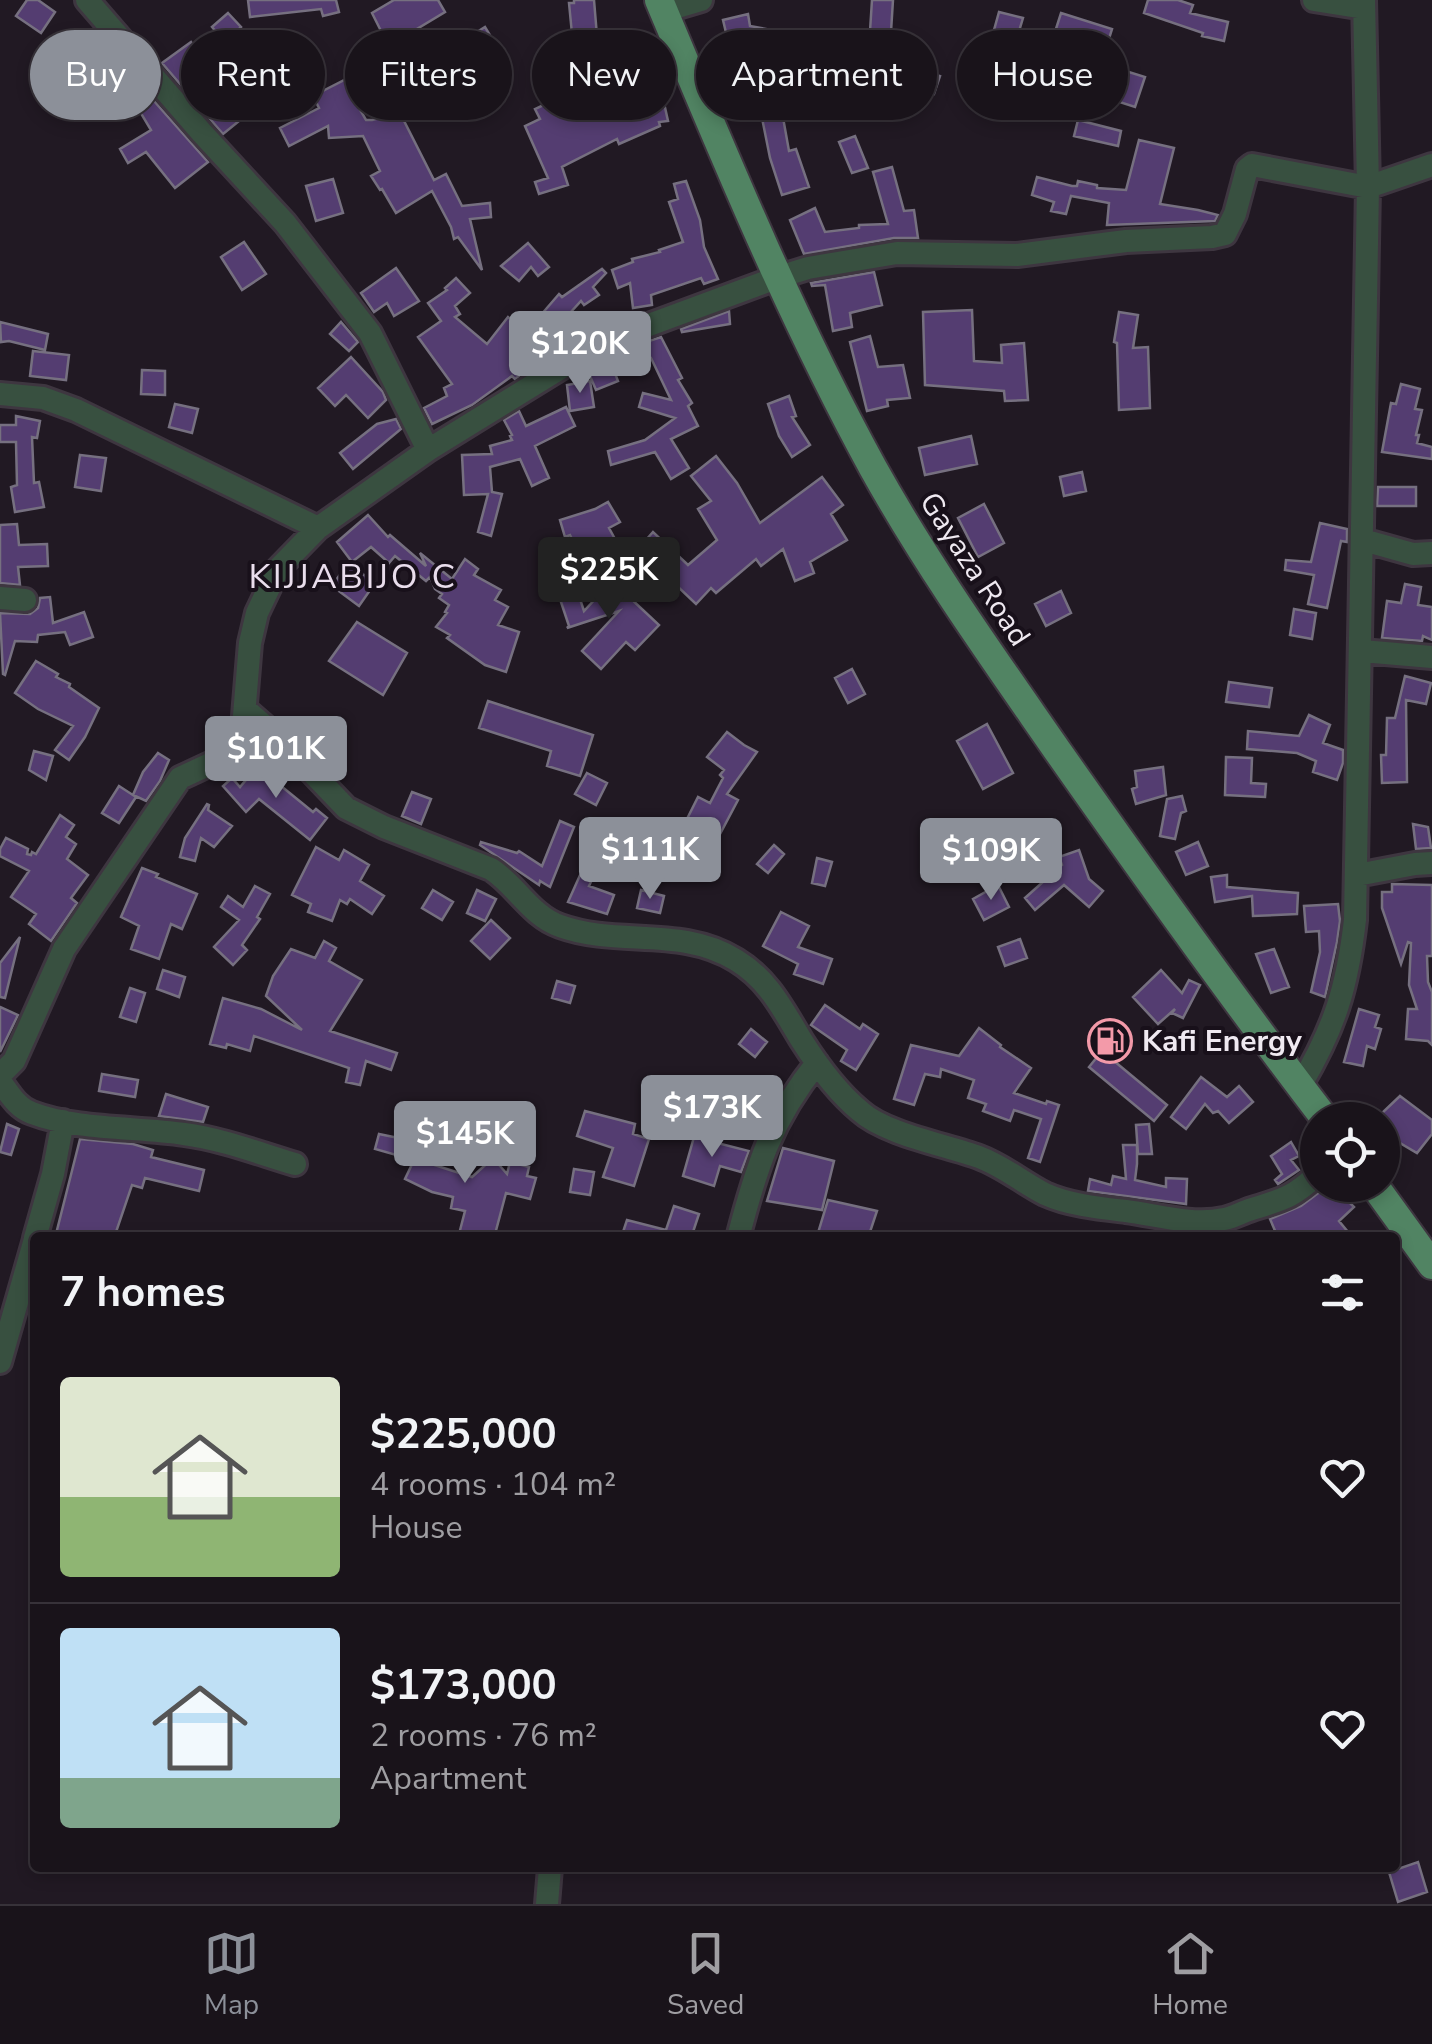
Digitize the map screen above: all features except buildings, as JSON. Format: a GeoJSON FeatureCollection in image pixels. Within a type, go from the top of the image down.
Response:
{"type":"FeatureCollection","features":[{"type":"Feature","properties":{"kind":"main road","name":"Gayaza Road"},"geometry":{"type":"LineString","coordinates":[[661,6],[780,276],[874,469],[938,576],[1144,874],[1312,1102]]}},
{"type":"Feature","properties":{"kind":"main road"},"geometry":{"type":"LineString","coordinates":[[1387,1202],[1430,1259]]}},
{"type":"Feature","properties":{"kind":"street"},"geometry":{"type":"LineString","coordinates":[[88,0],[202,133],[285,222],[370,334],[428,450]]}},
{"type":"Feature","properties":{"kind":"street"},"geometry":{"type":"LineString","coordinates":[[661,6],[702,0]]}},
{"type":"Feature","properties":{"kind":"street"},"geometry":{"type":"LineString","coordinates":[[1300,1086],[1339,1007],[1350,962],[1358,875],[1364,540],[1368,187],[1364,4],[1314,0]]}},
{"type":"Feature","properties":{"kind":"street"},"geometry":{"type":"LineString","coordinates":[[295,1164],[186,1134],[63,1121],[30,1113],[21,1108],[0,1078],[14,1061],[78,925],[180,778],[225,756],[236,746],[243,728],[250,643],[264,597],[278,569],[318,528],[428,450],[603,342],[780,276],[898,253],[1017,255],[1225,234],[1235,214],[1247,169],[1252,165],[1368,187],[1432,164]]}},
{"type":"Feature","properties":{"kind":"street"},"geometry":{"type":"LineString","coordinates":[[0,394],[42,398],[76,410],[318,528]]}},
{"type":"Feature","properties":{"kind":"street"},"geometry":{"type":"LineString","coordinates":[[1364,540],[1413,554],[1432,553]]}},
{"type":"Feature","properties":{"kind":"street"},"geometry":{"type":"LineString","coordinates":[[0,598],[25,600]]}},
{"type":"Feature","properties":{"kind":"street"},"geometry":{"type":"LineString","coordinates":[[1362,650],[1432,657]]}},
{"type":"Feature","properties":{"kind":"street"},"geometry":{"type":"LineString","coordinates":[[245,709],[346,808],[491,868],[548,922],[596,934],[681,939],[736,960],[773,992],[827,1076],[862,1114],[882,1125],[982,1158],[1046,1194],[1096,1208],[1219,1221],[1289,1198],[1300,1189]]}},
{"type":"Feature","properties":{"kind":"street"},"geometry":{"type":"LineString","coordinates":[[1358,875],[1432,864]]}},
{"type":"Feature","properties":{"kind":"street"},"geometry":{"type":"LineString","coordinates":[[740,1232],[770,1134],[818,1063]]}},
{"type":"Feature","properties":{"kind":"street"},"geometry":{"type":"LineString","coordinates":[[37,1232],[63,1121]]}},
{"type":"Feature","properties":{"kind":"street"},"geometry":{"type":"LineString","coordinates":[[0,1362],[30,1256]]}},
{"type":"Feature","properties":{"kind":"street"},"geometry":{"type":"LineString","coordinates":[[547,1904],[550,1872]]}},
{"type":"Feature","properties":{"kind":"place","name":"Kafi Energy"},"geometry":{"type":"Point","coordinates":[1110,1041]}},
{"type":"Feature","properties":{"kind":"district","name":"KIJJABIJO C"},"geometry":{"type":"Point","coordinates":[353,576]}}]}
